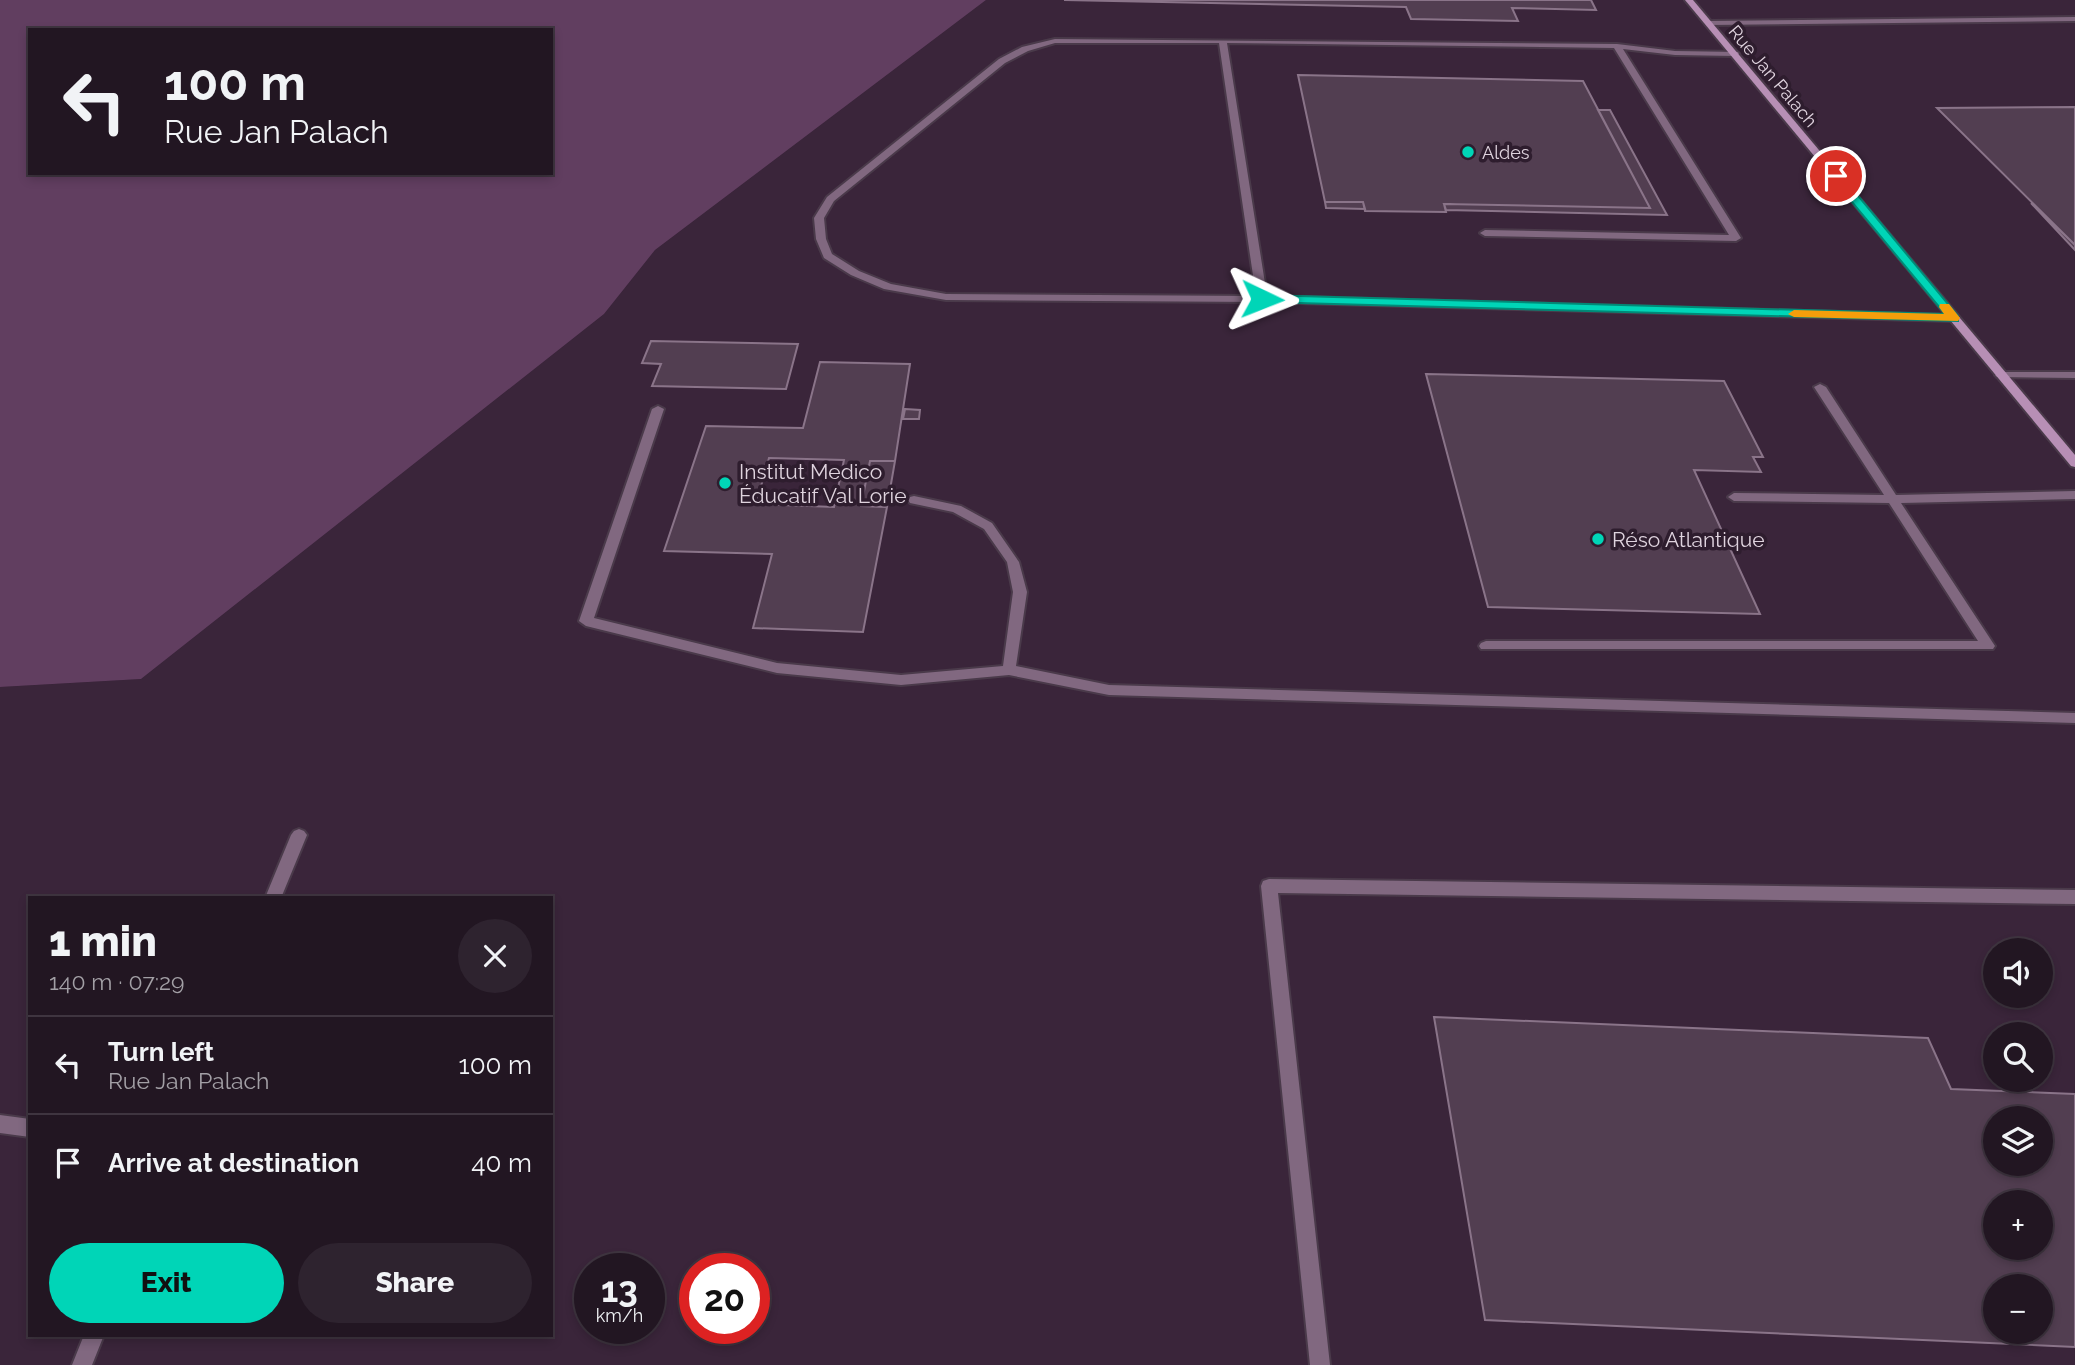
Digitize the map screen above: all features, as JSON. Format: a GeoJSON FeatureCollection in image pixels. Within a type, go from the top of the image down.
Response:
{"type":"FeatureCollection","features":[{"type":"Feature","properties":{"kind":"street","name":"Rue Jan Palach"},"geometry":{"type":"LineString","coordinates":[[1689,0],[2075,463]]}},
{"type":"Feature","properties":{"kind":"lane"},"geometry":{"type":"LineString","coordinates":[[1709,23],[2075,19]]}},
{"type":"Feature","properties":{"kind":"lane"},"geometry":{"type":"LineString","coordinates":[[1735,54],[1675,53],[1617,46],[1055,41],[1025,49],[1002,61],[830,199],[819,218],[821,239],[828,256],[855,273],[888,287],[946,297],[1262,299],[1954,318]]}},
{"type":"Feature","properties":{"kind":"lane"},"geometry":{"type":"LineString","coordinates":[[1223,41],[1262,299]]}},
{"type":"Feature","properties":{"kind":"lane"},"geometry":{"type":"LineString","coordinates":[[1485,233],[1736,238],[1617,46]]}},
{"type":"Feature","properties":{"kind":"lane"},"geometry":{"type":"LineString","coordinates":[[2001,375],[2075,375]]}},
{"type":"Feature","properties":{"kind":"lane"},"geometry":{"type":"LineString","coordinates":[[1486,646],[1988,646],[1821,387]]}},
{"type":"Feature","properties":{"kind":"lane"},"geometry":{"type":"LineString","coordinates":[[658,409],[586,621],[777,668],[901,680],[1009,670],[1109,690],[2075,718]]}},
{"type":"Feature","properties":{"kind":"lane"},"geometry":{"type":"LineString","coordinates":[[1734,498],[1892,499],[2075,495]]}},
{"type":"Feature","properties":{"kind":"lane"},"geometry":{"type":"LineString","coordinates":[[914,500],[957,509],[988,526],[1013,562],[1020,592],[1009,670]]}},
{"type":"Feature","properties":{"kind":"lane"},"geometry":{"type":"LineString","coordinates":[[274,896],[299,835]]}},
{"type":"Feature","properties":{"kind":"lane"},"geometry":{"type":"LineString","coordinates":[[1320,1365],[1269,886],[2075,897]]}},
{"type":"Feature","properties":{"kind":"lane"},"geometry":{"type":"LineString","coordinates":[[0,1125],[28,1128]]}},
{"type":"Feature","properties":{"kind":"lane"},"geometry":{"type":"LineString","coordinates":[[82,1365],[93,1337]]}},
{"type":"Feature","properties":{"kind":"shaded area"},"geometry":{"type":"Polygon","coordinates":[[[0,0],[986,0],[655,250],[604,314],[141,679],[0,687],[0,0]]]}},
{"type":"Feature","properties":{"kind":"shaded area"},"geometry":{"type":"Polygon","coordinates":[[[986,0],[2075,0],[2075,1365],[0,1365],[0,687],[141,679],[604,314],[655,250],[986,0]]]}},
{"type":"Feature","properties":{"kind":"building"},"geometry":{"type":"Polygon","coordinates":[[[1064,0],[1591,0],[1596,10],[1512,8],[1518,21],[1411,19],[1406,7],[1064,0]]]}},
{"type":"Feature","properties":{"kind":"building","name":"Aldes"},"geometry":{"type":"Polygon","coordinates":[[[1298,75],[1583,81],[1650,208],[1444,204],[1446,212],[1365,211],[1363,202],[1325,202],[1298,75]]]}},
{"type":"Feature","properties":{"kind":"building"},"geometry":{"type":"Polygon","coordinates":[[[2075,107],[2075,245],[1937,108],[2075,107]]]}},
{"type":"Feature","properties":{"kind":"building"},"geometry":{"type":"Polygon","coordinates":[[[1598,110],[1610,110],[1667,215],[1446,210],[1444,204],[1650,208],[1598,110]]]}},
{"type":"Feature","properties":{"kind":"building"},"geometry":{"type":"Polygon","coordinates":[[[1325,202],[1363,202],[1365,209],[1326,208],[1325,202]]]}},
{"type":"Feature","properties":{"kind":"building"},"geometry":{"type":"Polygon","coordinates":[[[2031,203],[2075,245],[2075,250],[2031,203]]]}},
{"type":"Feature","properties":{"kind":"building"},"geometry":{"type":"Polygon","coordinates":[[[651,341],[798,344],[786,389],[652,386],[661,364],[642,363],[651,341]]]}},
{"type":"Feature","properties":{"kind":"building","name":"Institut Medico Éducatif Val Lorie"},"geometry":{"type":"Polygon","coordinates":[[[820,362],[910,364],[895,461],[870,461],[861,506],[887,507],[863,632],[753,628],[772,554],[664,551],[706,426],[803,428],[820,362]],[[769,458],[756,504],[834,507],[844,460],[769,458]]]}},
{"type":"Feature","properties":{"kind":"building","name":"Réso Atlantique"},"geometry":{"type":"Polygon","coordinates":[[[1426,374],[1724,381],[1763,457],[1753,457],[1761,472],[1694,470],[1760,614],[1488,607],[1426,374]]]}},
{"type":"Feature","properties":{"kind":"building"},"geometry":{"type":"Polygon","coordinates":[[[905,409],[920,410],[919,419],[903,419],[905,409]]]}},
{"type":"Feature","properties":{"kind":"building"},"geometry":{"type":"Polygon","coordinates":[[[870,461],[895,461],[887,507],[861,506],[870,461]]]}},
{"type":"Feature","properties":{"kind":"building"},"geometry":{"type":"Polygon","coordinates":[[[1434,1017],[1928,1038],[1951,1089],[2075,1094],[2075,1347],[2009,1344],[2053,1344],[2053,1274],[1983,1274],[1983,1343],[1485,1320],[1434,1017]]]}},
{"type":"Feature","properties":{"kind":"slow traffic"},"geometry":{"type":"LineString","coordinates":[[1794,314],[1954,318],[1944,307]]}},
{"type":"Feature","properties":{"kind":"place","name":"Aldes"},"geometry":{"type":"Point","coordinates":[1468,152]}},
{"type":"Feature","properties":{"kind":"place","name":"Institut Medico Éducatif Val Lorie"},"geometry":{"type":"Point","coordinates":[725,483]}},
{"type":"Feature","properties":{"kind":"place","name":"Réso Atlantique"},"geometry":{"type":"Point","coordinates":[1598,539]}},
{"type":"Feature","properties":{"kind":"route"},"geometry":{"type":"LineString","coordinates":[[1262,299],[1954,318],[1836,176]]}}]}
